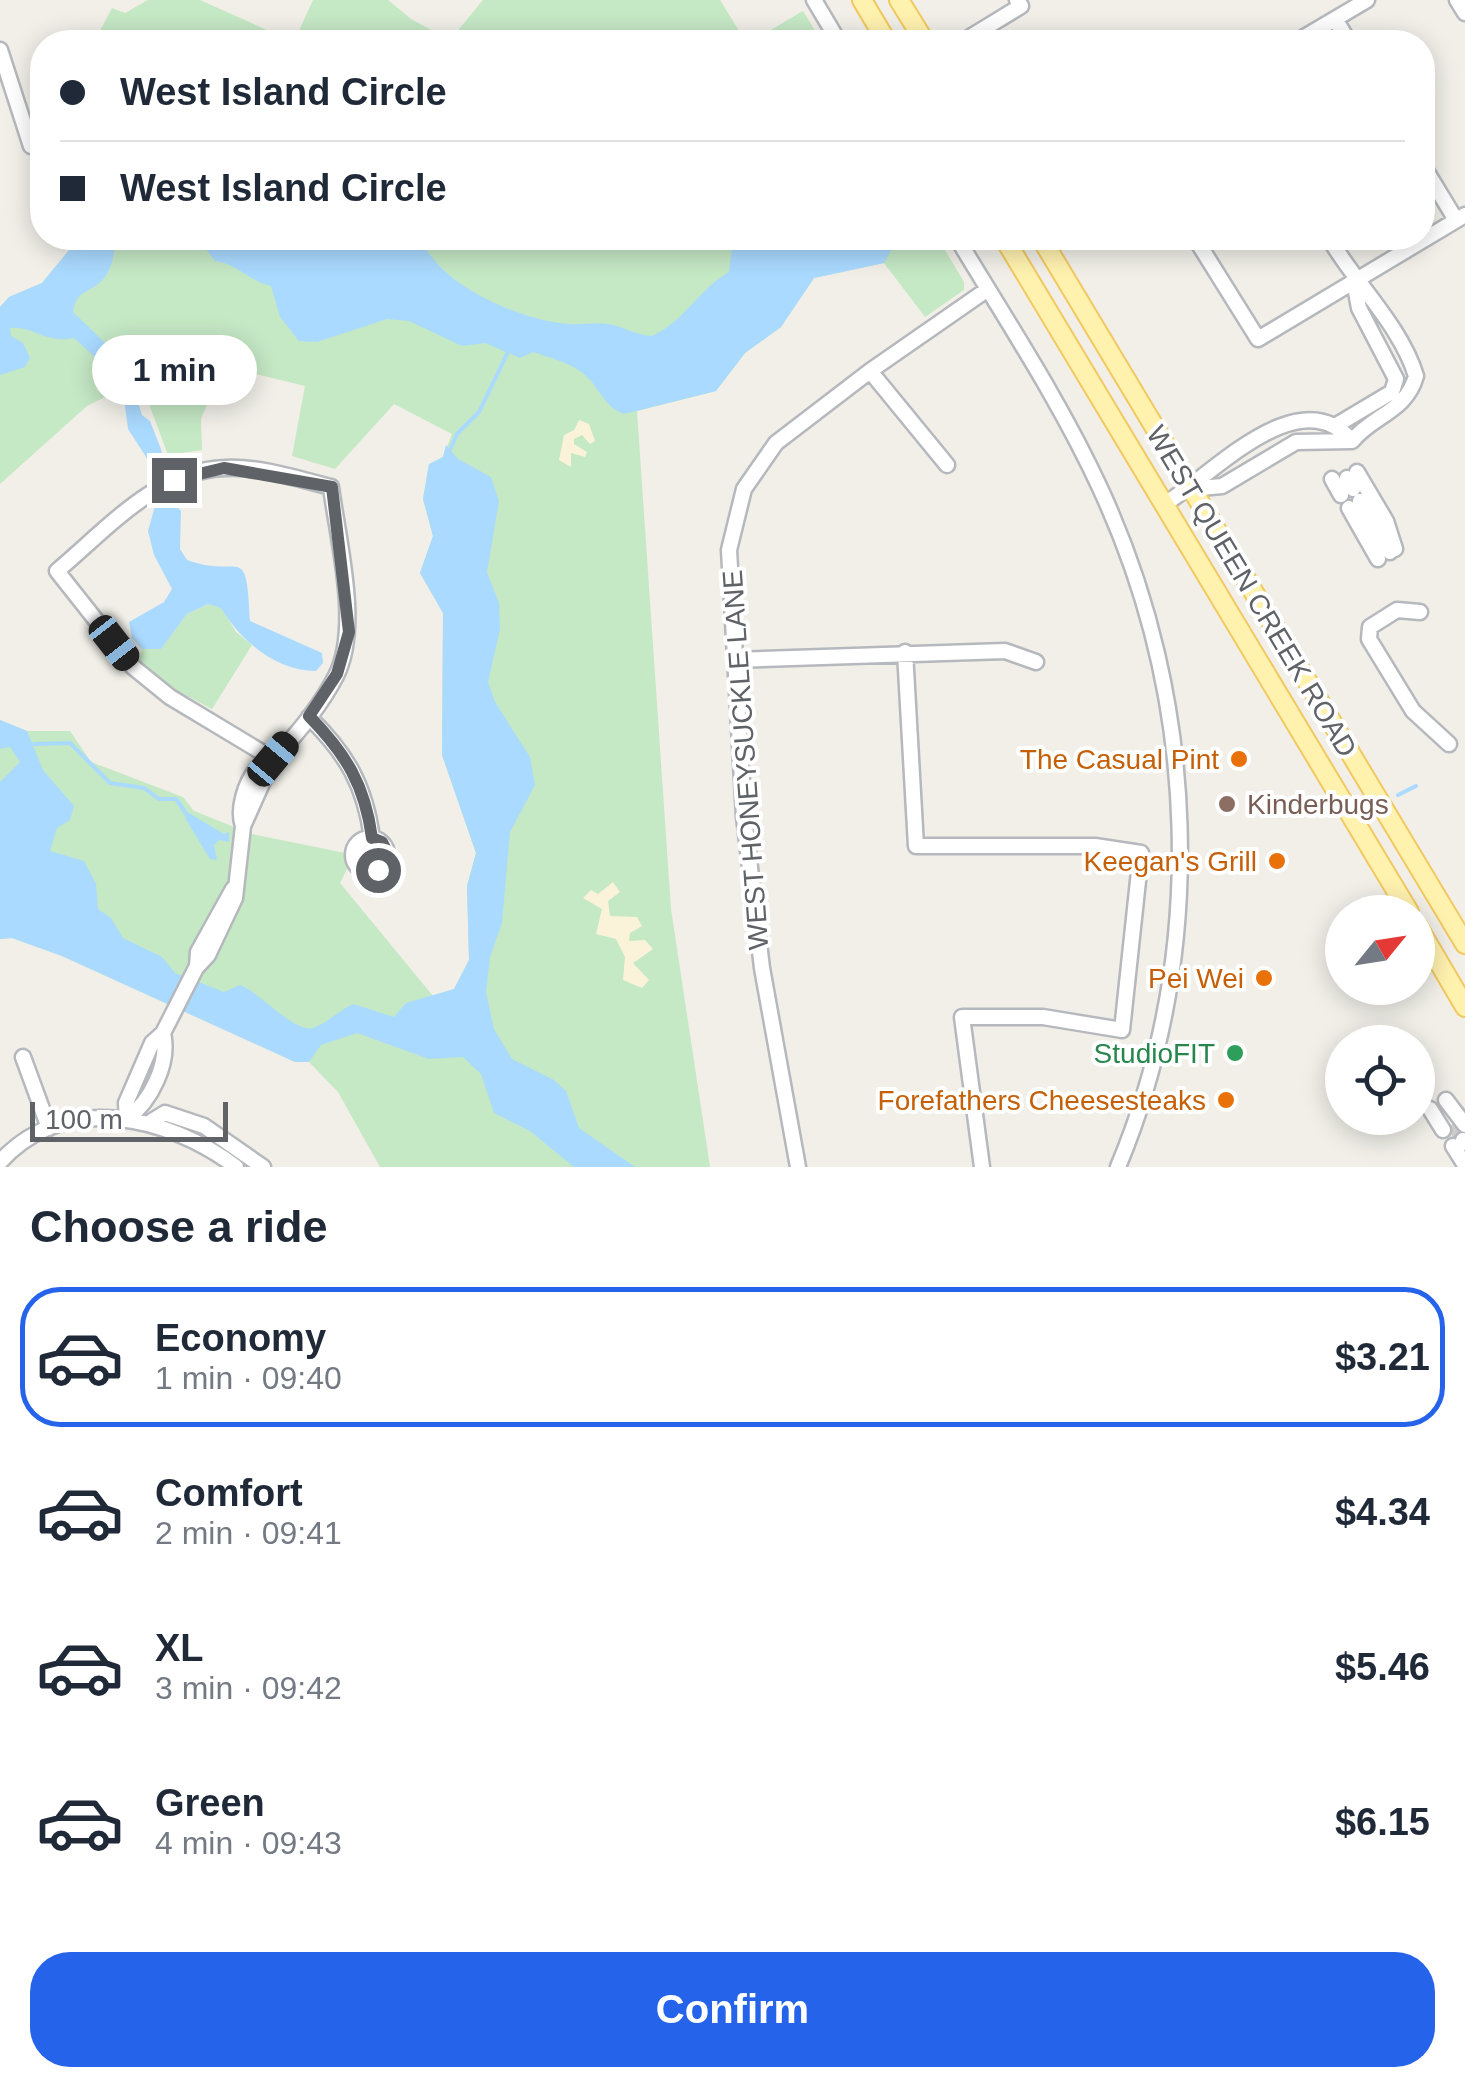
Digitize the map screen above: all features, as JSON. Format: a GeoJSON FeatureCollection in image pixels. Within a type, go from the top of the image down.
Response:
{"type":"FeatureCollection","features":[{"type":"Feature","properties":{"kind":"main road"},"geometry":{"type":"LineString","coordinates":[[862,0],[880,30]]}},
{"type":"Feature","properties":{"kind":"main road"},"geometry":{"type":"LineString","coordinates":[[899,0],[918,30]]}},
{"type":"Feature","properties":{"kind":"main road","name":"WEST QUEEN CREEK ROAD"},"geometry":{"type":"LineString","coordinates":[[1011,250],[1398,895]]}},
{"type":"Feature","properties":{"kind":"main road","name":"WEST QUEEN CREEK ROAD"},"geometry":{"type":"LineString","coordinates":[[1048,250],[1465,944]]}},
{"type":"Feature","properties":{"kind":"main road"},"geometry":{"type":"LineString","coordinates":[[1435,957],[1465,1007]]}},
{"type":"Feature","properties":{"kind":"street"},"geometry":{"type":"LineString","coordinates":[[814,0],[833,30]]}},
{"type":"Feature","properties":{"kind":"street"},"geometry":{"type":"LineString","coordinates":[[1316,30],[1367,0]]}},
{"type":"Feature","properties":{"kind":"street"},"geometry":{"type":"LineString","coordinates":[[1457,0],[1465,14]]}},
{"type":"Feature","properties":{"kind":"street"},"geometry":{"type":"LineString","coordinates":[[980,30],[1019,3]]}},
{"type":"Feature","properties":{"kind":"street"},"geometry":{"type":"LineString","coordinates":[[1335,19],[1342,30]]}},
{"type":"Feature","properties":{"kind":"street"},"geometry":{"type":"LineString","coordinates":[[0,50],[30,140]]}},
{"type":"Feature","properties":{"kind":"street"},"geometry":{"type":"LineString","coordinates":[[1435,182],[1461,218],[1435,234]]}},
{"type":"Feature","properties":{"kind":"street"},"geometry":{"type":"LineString","coordinates":[[964,250],[1072,430],[1113,516],[1155,644],[1170,722],[1180,854],[1173,960],[1152,1064],[1118,1167]]}},
{"type":"Feature","properties":{"kind":"street"},"geometry":{"type":"LineString","coordinates":[[1203,250],[1258,340],[1408,250]]}},
{"type":"Feature","properties":{"kind":"street"},"geometry":{"type":"LineString","coordinates":[[1336,250],[1354,282],[1359,308],[1396,378],[1392,392],[1336,426]]}},
{"type":"Feature","properties":{"kind":"street"},"geometry":{"type":"LineString","coordinates":[[1352,441],[1360,430],[1402,405],[1416,376],[1373,298],[1354,282]]}},
{"type":"Feature","properties":{"kind":"street","name":"WEST HONEYSUCKLE LANE"},"geometry":{"type":"LineString","coordinates":[[798,1167],[762,968],[744,816],[729,550],[744,489],[776,444],[870,370],[988,289]]}},
{"type":"Feature","properties":{"kind":"street"},"geometry":{"type":"LineString","coordinates":[[870,370],[947,465]]}},
{"type":"Feature","properties":{"kind":"street"},"geometry":{"type":"LineString","coordinates":[[1163,505],[1190,490],[1209,467],[1280,427],[1320,421],[1336,426],[1352,441]]}},
{"type":"Feature","properties":{"kind":"street"},"geometry":{"type":"LineString","coordinates":[[1190,490],[1222,486],[1296,442],[1352,441]]}},
{"type":"Feature","properties":{"kind":"street"},"geometry":{"type":"LineString","coordinates":[[127,1120],[126,1103],[152,1043],[163,1033],[196,968],[206,935],[233,889],[243,826],[273,759],[337,674],[349,632],[332,487],[224,468],[174,480],[152,490],[57,571],[132,668],[170,697],[273,759]]}},
{"type":"Feature","properties":{"kind":"street"},"geometry":{"type":"LineString","coordinates":[[1348,490],[1386,520],[1386,554],[1348,490]]}},
{"type":"Feature","properties":{"kind":"street"},"geometry":{"type":"LineString","coordinates":[[1420,612],[1388,614],[1370,628],[1369,639],[1412,711],[1449,744]]}},
{"type":"Feature","properties":{"kind":"street"},"geometry":{"type":"LineString","coordinates":[[735,660],[1004,651],[1036,662]]}},
{"type":"Feature","properties":{"kind":"street"},"geometry":{"type":"LineString","coordinates":[[904,652],[916,846],[1094,846],[1141,853],[1122,1030],[1044,1017],[962,1017],[982,1167]]}},
{"type":"Feature","properties":{"kind":"street"},"geometry":{"type":"LineString","coordinates":[[309,716],[334,740],[355,772],[364,793],[372,838]]}},
{"type":"Feature","properties":{"kind":"street"},"geometry":{"type":"LineString","coordinates":[[23,1056],[48,1128]]}},
{"type":"Feature","properties":{"kind":"street"},"geometry":{"type":"LineString","coordinates":[[1457,1137],[1438,1105],[1457,1137],[1465,1165]]}},
{"type":"Feature","properties":{"kind":"street"},"geometry":{"type":"LineString","coordinates":[[152,1121],[165,1113],[204,1126],[263,1167]]}},
{"type":"Feature","properties":{"kind":"street"},"geometry":{"type":"LineString","coordinates":[[0,1162],[48,1128],[92,1117],[152,1121],[210,1147],[236,1167]]}},
{"type":"Feature","properties":{"kind":"green space"},"geometry":{"type":"Polygon","coordinates":[[[148,0],[200,0],[267,30],[100,30],[112,8],[125,13],[148,0]]]}},
{"type":"Feature","properties":{"kind":"green space"},"geometry":{"type":"Polygon","coordinates":[[[313,0],[388,0],[431,30],[299,30],[313,0]]]}},
{"type":"Feature","properties":{"kind":"green space"},"geometry":{"type":"Polygon","coordinates":[[[483,0],[720,0],[739,30],[458,30],[483,0]]]}},
{"type":"Feature","properties":{"kind":"green space"},"geometry":{"type":"Polygon","coordinates":[[[803,11],[815,30],[771,30],[803,11]]]}},
{"type":"Feature","properties":{"kind":"green space"},"geometry":{"type":"Polygon","coordinates":[[[69,250],[945,250],[964,282],[964,290],[925,317],[884,263],[814,278],[781,327],[745,353],[716,391],[637,411],[671,909],[710,1167],[380,1167],[338,1092],[309,1062],[295,1062],[62,956],[12,938],[0,939],[0,720],[27,731],[70,731],[91,762],[183,797],[194,811],[252,834],[345,853],[348,867],[340,883],[433,996],[454,989],[469,960],[467,886],[476,853],[442,755],[443,613],[420,573],[433,536],[423,499],[429,464],[443,457],[452,434],[394,404],[335,469],[292,456],[305,386],[223,366],[201,419],[202,450],[168,455],[140,380],[87,406],[0,484],[0,307],[9,297],[42,283],[69,250]]]}},
{"type":"Feature","properties":{"kind":"green space"},"geometry":{"type":"Polygon","coordinates":[[[208,604],[221,607],[236,632],[252,645],[212,709],[174,689],[139,661],[142,649],[161,649],[187,614],[208,604]]]}},
{"type":"Feature","properties":{"kind":"sand"},"geometry":{"type":"Polygon","coordinates":[[[579,420],[589,424],[595,441],[590,444],[582,435],[574,439],[574,444],[587,452],[585,457],[571,453],[571,467],[559,460],[564,435],[574,430],[579,420]]]}},
{"type":"Feature","properties":{"kind":"sand"},"geometry":{"type":"Polygon","coordinates":[[[613,882],[620,892],[608,901],[610,916],[637,917],[642,926],[630,933],[629,941],[645,940],[653,949],[633,963],[649,980],[642,988],[623,980],[625,957],[616,939],[596,934],[602,909],[583,898],[591,890],[598,894],[613,882]]]}},
{"type":"Feature","properties":{"kind":"water"},"geometry":{"type":"Polygon","coordinates":[[[69,250],[115,250],[107,274],[81,295],[73,312],[125,362],[142,415],[150,421],[161,449],[172,502],[181,511],[180,549],[187,560],[243,571],[250,621],[322,653],[323,663],[316,671],[287,666],[261,652],[221,608],[208,604],[187,614],[161,649],[142,649],[132,638],[129,622],[164,602],[172,589],[154,555],[148,531],[157,499],[157,474],[128,429],[125,406],[110,371],[74,338],[55,339],[10,328],[11,336],[23,343],[30,358],[25,367],[0,375],[0,307],[9,297],[42,283],[69,250]]]}},
{"type":"Feature","properties":{"kind":"water"},"geometry":{"type":"Polygon","coordinates":[[[206,250],[427,250],[462,284],[504,307],[548,321],[607,324],[652,336],[674,322],[729,272],[732,250],[892,250],[884,263],[814,278],[781,327],[745,353],[716,391],[624,414],[611,406],[585,375],[567,364],[533,352],[520,358],[485,343],[462,346],[409,321],[387,319],[317,342],[299,341],[280,317],[271,286],[215,261],[206,250]]]}},
{"type":"Feature","properties":{"kind":"water"},"geometry":{"type":"Polygon","coordinates":[[[446,445],[458,459],[491,477],[499,501],[487,572],[499,603],[500,629],[488,682],[495,702],[530,757],[535,785],[510,832],[502,923],[490,957],[486,992],[494,1029],[512,1059],[554,1080],[566,1091],[579,1128],[635,1167],[574,1167],[530,1131],[494,1113],[481,1074],[463,1057],[429,1059],[357,1033],[321,1045],[309,1062],[295,1062],[62,956],[12,938],[0,939],[0,782],[20,762],[10,747],[0,749],[0,720],[27,731],[43,770],[74,806],[70,820],[57,828],[50,851],[84,861],[96,884],[98,909],[111,918],[123,938],[162,957],[175,973],[224,992],[240,985],[305,1028],[318,1026],[353,1004],[394,1017],[406,1003],[454,989],[469,960],[467,886],[476,853],[442,755],[443,613],[420,573],[433,536],[423,499],[429,464],[443,457],[446,445]]]}},
{"type":"Feature","properties":{"kind":"water"},"geometry":{"type":"Polygon","coordinates":[[[189,813],[224,834],[229,832],[229,842],[219,840],[214,845],[217,860],[210,859],[185,818],[189,813]]]}},
{"type":"Feature","properties":{"kind":"waterway"},"geometry":{"type":"LineString","coordinates":[[450,450],[457,434],[479,412],[507,354]]}},
{"type":"Feature","properties":{"kind":"waterway"},"geometry":{"type":"LineString","coordinates":[[34,744],[70,743],[110,783],[144,788],[159,799],[176,799],[187,815]]}},
{"type":"Feature","properties":{"kind":"waterway"},"geometry":{"type":"LineString","coordinates":[[1398,795],[1416,786]]}},
{"type":"Feature","properties":{"kind":"tunnel"},"geometry":{"type":"LineString","coordinates":[[1453,1124],[1463,1140]]}},
{"type":"Feature","properties":{"kind":"place","name":"The Casual Pint"},"geometry":{"type":"Point","coordinates":[1239,759]}},
{"type":"Feature","properties":{"kind":"place","name":"Kinderbugs"},"geometry":{"type":"Point","coordinates":[1227,804]}},
{"type":"Feature","properties":{"kind":"place","name":"Keegan's Grill"},"geometry":{"type":"Point","coordinates":[1277,861]}},
{"type":"Feature","properties":{"kind":"place","name":"Pei Wei"},"geometry":{"type":"Point","coordinates":[1264,978]}},
{"type":"Feature","properties":{"kind":"place","name":"StudioFIT"},"geometry":{"type":"Point","coordinates":[1235,1053]}},
{"type":"Feature","properties":{"kind":"place","name":"Forefathers Cheesesteaks"},"geometry":{"type":"Point","coordinates":[1226,1100]}},
{"type":"Feature","properties":{"kind":"route"},"geometry":{"type":"LineString","coordinates":[[174,480],[224,468],[279,474],[332,487],[349,632],[337,674],[309,716],[334,740],[355,772],[364,793],[372,838],[386,846],[386,863],[378,870]]}}]}
